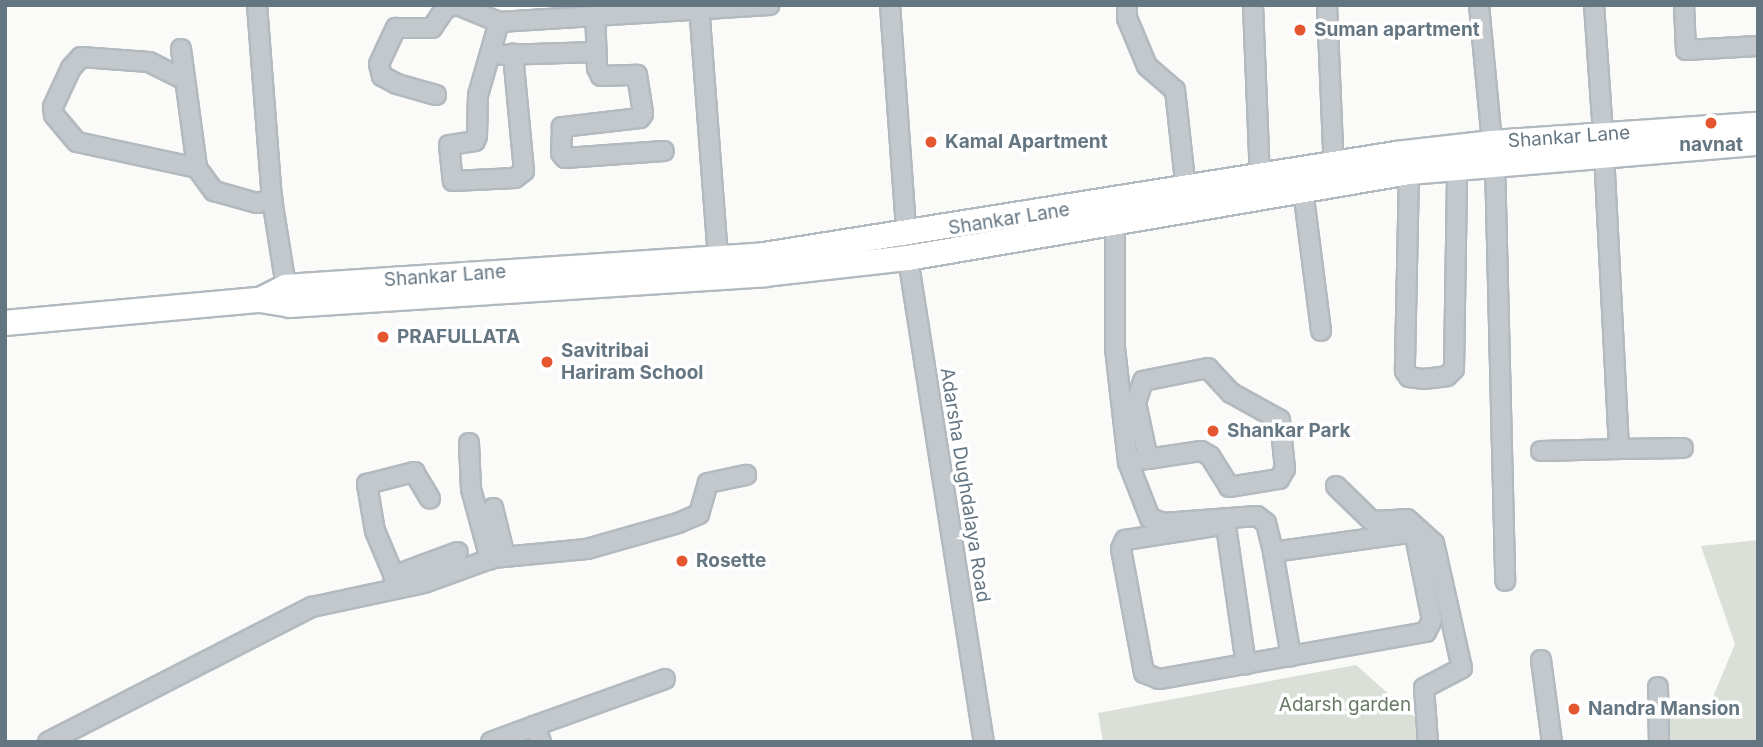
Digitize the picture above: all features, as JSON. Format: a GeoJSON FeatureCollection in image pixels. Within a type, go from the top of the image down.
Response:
{"type":"FeatureCollection","features":[{"type":"Feature","properties":{"kind":"street"},"geometry":{"type":"LineString","coordinates":[[257,5],[272,199],[288,296]]}},
{"type":"Feature","properties":{"kind":"street"},"geometry":{"type":"LineString","coordinates":[[436,95],[389,80],[382,76],[379,64],[396,28],[432,28],[445,9],[455,5],[499,22],[537,13],[769,5]]}},
{"type":"Feature","properties":{"kind":"street","name":"Adarsha Dughdalaya Road"},"geometry":{"type":"LineString","coordinates":[[890,5],[908,247],[984,742]]}},
{"type":"Feature","properties":{"kind":"street"},"geometry":{"type":"LineString","coordinates":[[1127,5],[1127,18],[1147,66],[1175,90],[1186,190]]}},
{"type":"Feature","properties":{"kind":"street"},"geometry":{"type":"LineString","coordinates":[[1253,5],[1260,177]]}},
{"type":"Feature","properties":{"kind":"street"},"geometry":{"type":"LineString","coordinates":[[1327,5],[1334,174]]}},
{"type":"Feature","properties":{"kind":"street"},"geometry":{"type":"LineString","coordinates":[[1479,5],[1493,152],[1505,581]]}},
{"type":"Feature","properties":{"kind":"street"},"geometry":{"type":"LineString","coordinates":[[1594,5],[1619,449]]}},
{"type":"Feature","properties":{"kind":"street"},"geometry":{"type":"LineString","coordinates":[[1684,5],[1686,50],[1758,46]]}},
{"type":"Feature","properties":{"kind":"street"},"geometry":{"type":"LineString","coordinates":[[699,8],[719,268]]}},
{"type":"Feature","properties":{"kind":"street"},"geometry":{"type":"LineString","coordinates":[[595,11],[596,52],[601,76],[638,75],[643,114],[640,118],[562,127],[561,153],[565,158],[664,151]]}},
{"type":"Feature","properties":{"kind":"street"},"geometry":{"type":"LineString","coordinates":[[499,22],[478,95],[475,141],[449,145],[453,181],[515,178],[524,171],[513,54]]}},
{"type":"Feature","properties":{"kind":"street"},"geometry":{"type":"LineString","coordinates":[[181,49],[197,168],[214,191],[257,202],[272,199]]}},
{"type":"Feature","properties":{"kind":"street"},"geometry":{"type":"LineString","coordinates":[[490,55],[596,52]]}},
{"type":"Feature","properties":{"kind":"street"},"geometry":{"type":"LineString","coordinates":[[185,80],[149,62],[81,57],[71,68],[53,107],[54,115],[77,142],[197,168]]}},
{"type":"Feature","properties":{"kind":"street","name":"Shankar Lane"},"geometry":{"type":"LineString","coordinates":[[5,323],[288,296],[719,268],[908,247],[1115,212],[1303,190],[1334,174],[1493,152],[1603,144],[1758,125]]}},
{"type":"Feature","properties":{"kind":"street","name":"Shankar Lane"},"geometry":{"type":"LineString","coordinates":[[1603,144],[1758,143]]}},
{"type":"Feature","properties":{"kind":"street","name":"Shankar Lane"},"geometry":{"type":"LineString","coordinates":[[1115,212],[1186,190],[1260,177],[1409,172],[1457,167],[1493,152]]}},
{"type":"Feature","properties":{"kind":"street"},"geometry":{"type":"LineString","coordinates":[[1409,172],[1405,371],[1409,377],[1424,379],[1447,376],[1454,369],[1457,167]]}},
{"type":"Feature","properties":{"kind":"street"},"geometry":{"type":"LineString","coordinates":[[1303,190],[1321,331]]}},
{"type":"Feature","properties":{"kind":"street"},"geometry":{"type":"LineString","coordinates":[[1115,212],[1115,348],[1128,462],[1142,506],[1145,527]]}},
{"type":"Feature","properties":{"kind":"street"},"geometry":{"type":"LineString","coordinates":[[1128,462],[1148,459],[1201,451],[1210,456],[1229,487],[1279,479],[1285,469],[1280,420],[1231,393],[1208,368],[1143,381],[1136,402],[1148,459]]}},
{"type":"Feature","properties":{"kind":"street"},"geometry":{"type":"LineString","coordinates":[[468,443],[471,489],[497,558]]}},
{"type":"Feature","properties":{"kind":"street"},"geometry":{"type":"LineString","coordinates":[[1541,451],[1683,448]]}},
{"type":"Feature","properties":{"kind":"street"},"geometry":{"type":"LineString","coordinates":[[396,582],[367,505],[367,484],[414,472],[430,499]]}},
{"type":"Feature","properties":{"kind":"street"},"geometry":{"type":"LineString","coordinates":[[48,742],[312,607],[396,582],[497,558],[587,550],[678,523],[699,514],[708,483],[746,475]]}},
{"type":"Feature","properties":{"kind":"street"},"geometry":{"type":"LineString","coordinates":[[1336,486],[1372,521],[1407,519],[1434,543],[1462,668],[1424,688],[1428,742]]}},
{"type":"Feature","properties":{"kind":"street"},"geometry":{"type":"LineString","coordinates":[[1142,506],[1150,517],[1163,523],[1217,516],[1226,519],[1257,516],[1266,523],[1291,656]]}},
{"type":"Feature","properties":{"kind":"street"},"geometry":{"type":"LineString","coordinates":[[493,508],[497,558]]}},
{"type":"Feature","properties":{"kind":"street"},"geometry":{"type":"LineString","coordinates":[[1226,519],[1215,526],[1125,540],[1121,549],[1144,673],[1159,679],[1426,632],[1432,620],[1415,536],[1408,533],[1273,552]]}},
{"type":"Feature","properties":{"kind":"street"},"geometry":{"type":"LineString","coordinates":[[1226,519],[1246,664]]}},
{"type":"Feature","properties":{"kind":"street"},"geometry":{"type":"LineString","coordinates":[[396,582],[458,552]]}},
{"type":"Feature","properties":{"kind":"street"},"geometry":{"type":"LineString","coordinates":[[1541,660],[1552,742]]}},
{"type":"Feature","properties":{"kind":"street"},"geometry":{"type":"LineString","coordinates":[[491,742],[538,734],[665,679]]}},
{"type":"Feature","properties":{"kind":"street"},"geometry":{"type":"LineString","coordinates":[[1658,687],[1659,742]]}},
{"type":"Feature","properties":{"kind":"green space"},"geometry":{"type":"Polygon","coordinates":[[[1758,540],[1758,742],[1664,742],[1661,720],[1708,709],[1735,644],[1701,546],[1758,540]]]}},
{"type":"Feature","properties":{"kind":"green space","name":"Adarsh garden"},"geometry":{"type":"Polygon","coordinates":[[[1356,665],[1418,720],[1422,742],[1103,742],[1098,713],[1356,665]]]}},
{"type":"Feature","properties":{"kind":"place","name":"Suman apartment"},"geometry":{"type":"Point","coordinates":[1300,30]}},
{"type":"Feature","properties":{"kind":"place","name":"navnat"},"geometry":{"type":"Point","coordinates":[1711,123]}},
{"type":"Feature","properties":{"kind":"place","name":"Kamal Apartment"},"geometry":{"type":"Point","coordinates":[931,142]}},
{"type":"Feature","properties":{"kind":"place","name":"PRAFULLATA"},"geometry":{"type":"Point","coordinates":[383,337]}},
{"type":"Feature","properties":{"kind":"place","name":"Savitribai Hariram School"},"geometry":{"type":"Point","coordinates":[547,362]}},
{"type":"Feature","properties":{"kind":"place","name":"Shankar Park"},"geometry":{"type":"Point","coordinates":[1213,431]}},
{"type":"Feature","properties":{"kind":"place","name":"Rosette"},"geometry":{"type":"Point","coordinates":[682,561]}},
{"type":"Feature","properties":{"kind":"place","name":"Nandra Mansion"},"geometry":{"type":"Point","coordinates":[1574,709]}}]}
